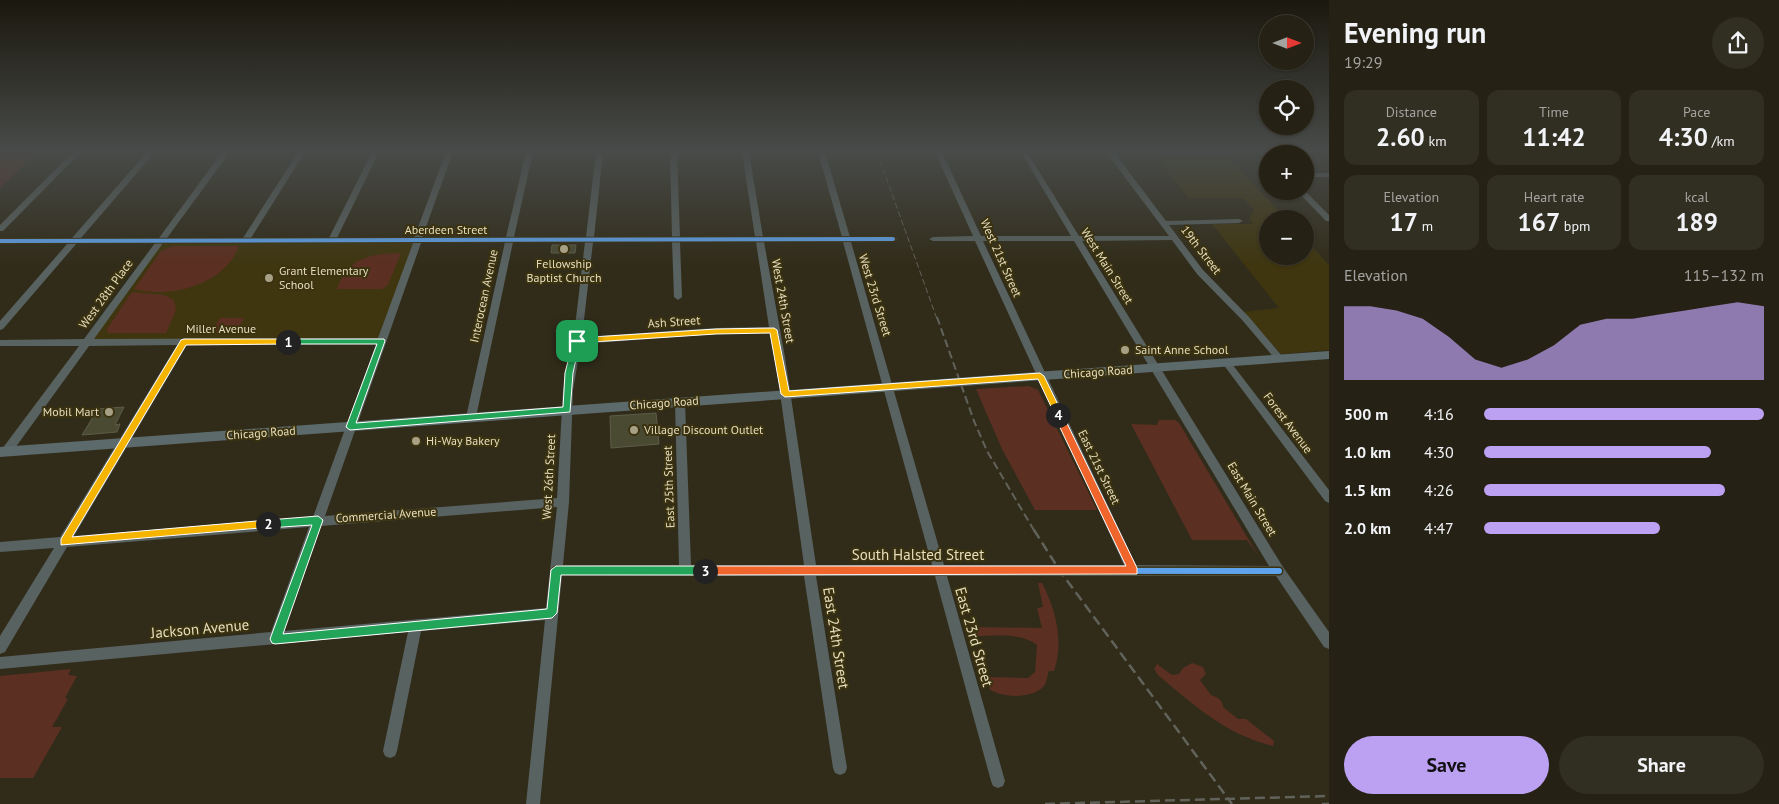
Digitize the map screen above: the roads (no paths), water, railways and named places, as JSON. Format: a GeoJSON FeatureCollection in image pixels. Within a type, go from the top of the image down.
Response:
{"type":"FeatureCollection","features":[{"type":"Feature","properties":{"kind":"main road","name":"Chicago Road"},"geometry":{"type":"LineString","coordinates":[[3,452],[1329,355]]}},
{"type":"Feature","properties":{"kind":"street"},"geometry":{"type":"LineString","coordinates":[[0,229],[40,190]]}},
{"type":"Feature","properties":{"kind":"street"},"geometry":{"type":"LineString","coordinates":[[0,327],[119,190]]}},
{"type":"Feature","properties":{"kind":"street","name":"West 28th Place"},"geometry":{"type":"LineString","coordinates":[[3,452],[199,190]]}},
{"type":"Feature","properties":{"kind":"street"},"geometry":{"type":"LineString","coordinates":[[246,240],[278,190]]}},
{"type":"Feature","properties":{"kind":"street"},"geometry":{"type":"LineString","coordinates":[[332,240],[357,190]]}},
{"type":"Feature","properties":{"kind":"street"},"geometry":{"type":"LineString","coordinates":[[275,639],[436,190]]}},
{"type":"Feature","properties":{"kind":"street","name":"Interocean Avenue"},"geometry":{"type":"LineString","coordinates":[[471,417],[521,190]]}},
{"type":"Feature","properties":{"kind":"street","name":"West 26th Street"},"geometry":{"type":"LineString","coordinates":[[533,804],[563,502],[569,373],[581,318],[595,190]]}},
{"type":"Feature","properties":{"kind":"street"},"geometry":{"type":"LineString","coordinates":[[674,190],[678,298]]}},
{"type":"Feature","properties":{"kind":"street","name":"West 24th Street"},"geometry":{"type":"LineString","coordinates":[[751,190],[785,394]]}},
{"type":"Feature","properties":{"kind":"street","name":"West 23rd Street"},"geometry":{"type":"LineString","coordinates":[[832,190],[889,387]]}},
{"type":"Feature","properties":{"kind":"street","name":"West 21st Street"},"geometry":{"type":"LineString","coordinates":[[956,190],[1040,376]]}},
{"type":"Feature","properties":{"kind":"street","name":"West Main Street"},"geometry":{"type":"LineString","coordinates":[[1046,190],[1155,368]]}},
{"type":"Feature","properties":{"kind":"street","name":"19th Street"},"geometry":{"type":"LineString","coordinates":[[1139,190],[1200,272],[1246,318],[1279,358]]}},
{"type":"Feature","properties":{"kind":"street"},"geometry":{"type":"LineString","coordinates":[[1310,200],[1329,219]]}},
{"type":"Feature","properties":{"kind":"street"},"geometry":{"type":"LineString","coordinates":[[1165,223],[1239,221]]}},
{"type":"Feature","properties":{"kind":"street"},"geometry":{"type":"LineString","coordinates":[[933,238],[1176,238]]}},
{"type":"Feature","properties":{"kind":"street","name":"Aberdeen Street"},"geometry":{"type":"LineString","coordinates":[[0,240],[893,239]]}},
{"type":"Feature","properties":{"kind":"street","name":"Ash Street"},"geometry":{"type":"LineString","coordinates":[[577,341],[774,330]]}},
{"type":"Feature","properties":{"kind":"street","name":"Miller Avenue"},"geometry":{"type":"LineString","coordinates":[[0,343],[382,341]]}},
{"type":"Feature","properties":{"kind":"street"},"geometry":{"type":"LineString","coordinates":[[0,648],[184,342]]}},
{"type":"Feature","properties":{"kind":"street","name":"Forest Avenue"},"geometry":{"type":"LineString","coordinates":[[1226,362],[1329,498]]}},
{"type":"Feature","properties":{"kind":"street","name":"East Main Street"},"geometry":{"type":"LineString","coordinates":[[1155,368],[1279,571],[1324,630],[1329,643]]}},
{"type":"Feature","properties":{"kind":"street","name":"East 21st Street"},"geometry":{"type":"LineString","coordinates":[[1040,376],[1133,571]]}},
{"type":"Feature","properties":{"kind":"street","name":"East 23rd Street"},"geometry":{"type":"LineString","coordinates":[[889,387],[938,571],[998,781]]}},
{"type":"Feature","properties":{"kind":"street","name":"East 24th Street"},"geometry":{"type":"LineString","coordinates":[[785,394],[840,768]]}},
{"type":"Feature","properties":{"kind":"street","name":"East 25th Street"},"geometry":{"type":"LineString","coordinates":[[680,402],[684,571]]}},
{"type":"Feature","properties":{"kind":"street","name":"Commercial Avenue"},"geometry":{"type":"LineString","coordinates":[[0,547],[318,520],[563,502]]}},
{"type":"Feature","properties":{"kind":"street","name":"South Halsted Street"},"geometry":{"type":"LineString","coordinates":[[556,570],[1279,571]]}},
{"type":"Feature","properties":{"kind":"street","name":"Jackson Avenue"},"geometry":{"type":"LineString","coordinates":[[0,663],[552,613]]}},
{"type":"Feature","properties":{"kind":"street"},"geometry":{"type":"LineString","coordinates":[[390,751],[416,626]]}},
{"type":"Feature","properties":{"kind":"railway"},"geometry":{"type":"LineString","coordinates":[[890,190],[937,319]]}},
{"type":"Feature","properties":{"kind":"railway"},"geometry":{"type":"LineString","coordinates":[[937,317],[974,421],[987,451],[1035,532]]}},
{"type":"Feature","properties":{"kind":"railway"},"geometry":{"type":"LineString","coordinates":[[1034,530],[1060,571],[1228,799]]}},
{"type":"Feature","properties":{"kind":"railway"},"geometry":{"type":"LineString","coordinates":[[1228,799],[1329,796]]}},
{"type":"Feature","properties":{"kind":"railway"},"geometry":{"type":"LineString","coordinates":[[1045,804],[1228,799]]}},
{"type":"Feature","properties":{"kind":"railway"},"geometry":{"type":"LineString","coordinates":[[1228,799],[1232,804]]}},
{"type":"Feature","properties":{"kind":"railway"},"geometry":{"type":"LineString","coordinates":[[1322,804],[1329,804]]}},
{"type":"Feature","properties":{"kind":"place","name":"Fellowship Baptist Church"},"geometry":{"type":"Point","coordinates":[564,249]}},
{"type":"Feature","properties":{"kind":"place","name":"Grant Elementary School"},"geometry":{"type":"Point","coordinates":[269,278]}},
{"type":"Feature","properties":{"kind":"place","name":"Saint Anne School"},"geometry":{"type":"Point","coordinates":[1125,350]}},
{"type":"Feature","properties":{"kind":"place","name":"Mobil Mart"},"geometry":{"type":"Point","coordinates":[109,412]}},
{"type":"Feature","properties":{"kind":"place","name":"Village Discount Outlet"},"geometry":{"type":"Point","coordinates":[634,430]}},
{"type":"Feature","properties":{"kind":"place","name":"Hi-Way Bakery"},"geometry":{"type":"Point","coordinates":[416,441]}}]}
